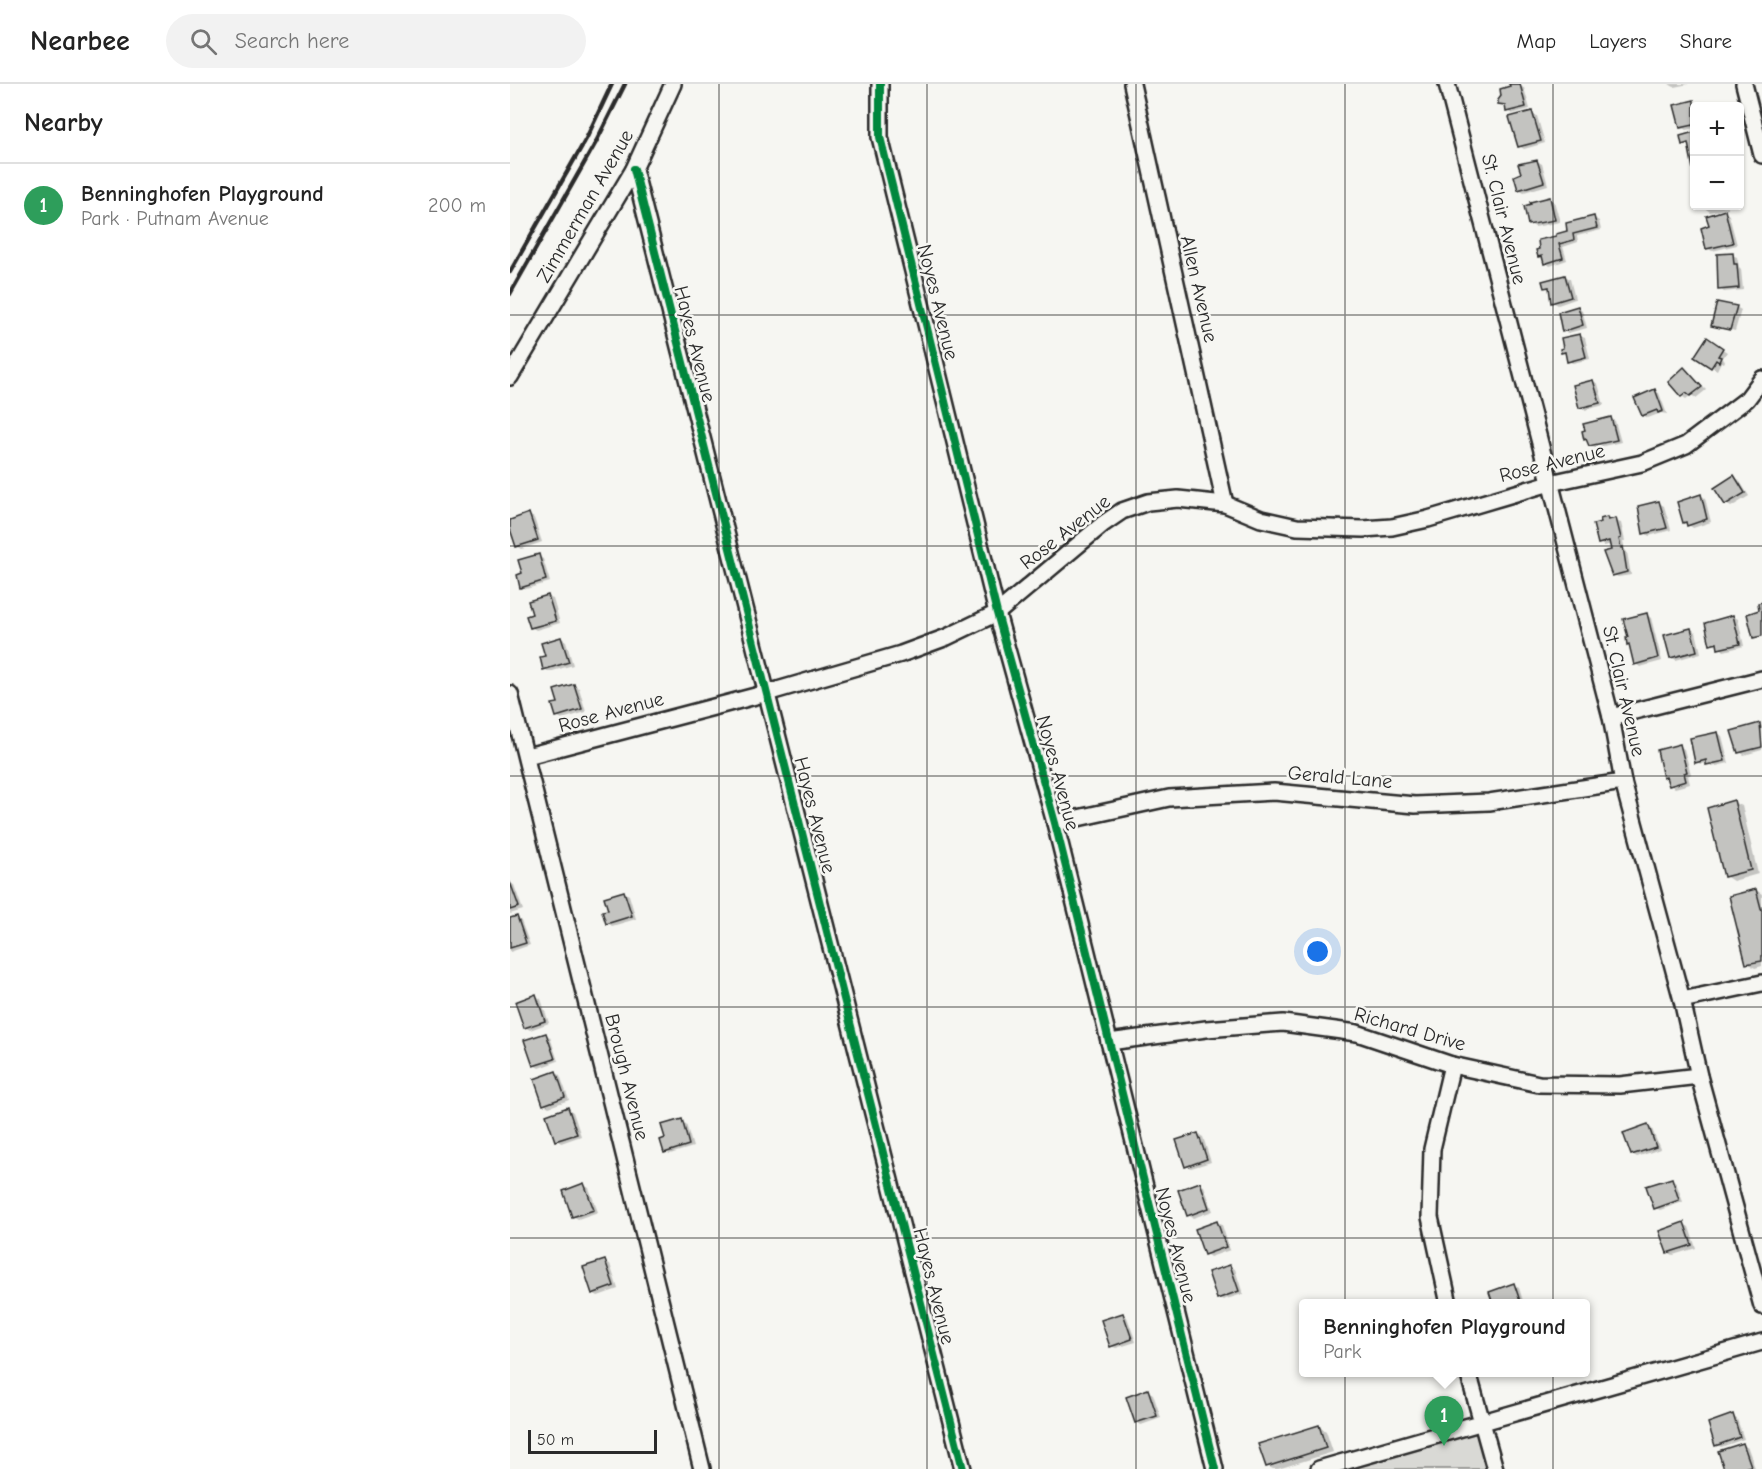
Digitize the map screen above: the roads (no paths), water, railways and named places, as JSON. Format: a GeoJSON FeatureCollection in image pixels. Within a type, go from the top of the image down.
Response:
{"type":"FeatureCollection","features":[{"type":"Feature","properties":{"kind":"street","name":"Zimmerman Avenue"},"geometry":{"type":"LineString","coordinates":[[510,377],[634,169],[673,84]]}},
{"type":"Feature","properties":{"kind":"street","name":"Noyes Avenue"},"geometry":{"type":"LineString","coordinates":[[880,84],[880,138],[997,613],[1055,823],[1215,1469]]}},
{"type":"Feature","properties":{"kind":"street","name":"Allen Avenue"},"geometry":{"type":"LineString","coordinates":[[1132,84],[1225,504]]}},
{"type":"Feature","properties":{"kind":"street","name":"St. Clair Avenue"},"geometry":{"type":"LineString","coordinates":[[1447,84],[1611,717],[1623,782],[1682,1000],[1699,1076],[1762,1306]]}},
{"type":"Feature","properties":{"kind":"street"},"geometry":{"type":"LineString","coordinates":[[1744,84],[1762,155]]}},
{"type":"Feature","properties":{"kind":"street","name":"Hayes Avenue"},"geometry":{"type":"LineString","coordinates":[[634,169],[963,1469]]}},
{"type":"Feature","properties":{"kind":"street","name":"Rose Avenue"},"geometry":{"type":"LineString","coordinates":[[527,756],[768,693],[901,654],[947,637],[997,613],[1103,524],[1122,511],[1148,502],[1178,500],[1225,504],[1261,519],[1297,527],[1373,528],[1428,519],[1550,483],[1642,464],[1686,445],[1747,399],[1762,379]]}},
{"type":"Feature","properties":{"kind":"street"},"geometry":{"type":"LineString","coordinates":[[1611,717],[1762,679]]}},
{"type":"Feature","properties":{"kind":"street","name":"Brough Avenue"},"geometry":{"type":"LineString","coordinates":[[510,694],[702,1469]]}},
{"type":"Feature","properties":{"kind":"street","name":"Gerald Lane"},"geometry":{"type":"LineString","coordinates":[[1055,823],[1169,798],[1274,792],[1426,805],[1489,802],[1623,782]]}},
{"type":"Feature","properties":{"kind":"street"},"geometry":{"type":"LineString","coordinates":[[1682,1000],[1762,983]]}},
{"type":"Feature","properties":{"kind":"street","name":"Richard Drive"},"geometry":{"type":"LineString","coordinates":[[1109,1042],[1206,1029],[1283,1023],[1357,1033],[1452,1065],[1539,1084],[1620,1085],[1699,1076]]}},
{"type":"Feature","properties":{"kind":"street"},"geometry":{"type":"LineString","coordinates":[[1448,1299],[1430,1217],[1432,1149],[1452,1065]]}},
{"type":"Feature","properties":{"kind":"street"},"geometry":{"type":"LineString","coordinates":[[1319,1469],[1762,1342]]}},
{"type":"Feature","properties":{"kind":"street"},"geometry":{"type":"LineString","coordinates":[[1469,1377],[1495,1469]]}},
{"type":"Feature","properties":{"kind":"railway"},"geometry":{"type":"LineString","coordinates":[[510,272],[586,139],[612,84]]}},
{"type":"Feature","properties":{"kind":"railway"},"geometry":{"type":"LineString","coordinates":[[510,294],[595,144],[625,84]]}},
{"type":"Feature","properties":{"kind":"place","name":"Benninghofen Playground"},"geometry":{"type":"Point","coordinates":[1444,1446]}}]}
